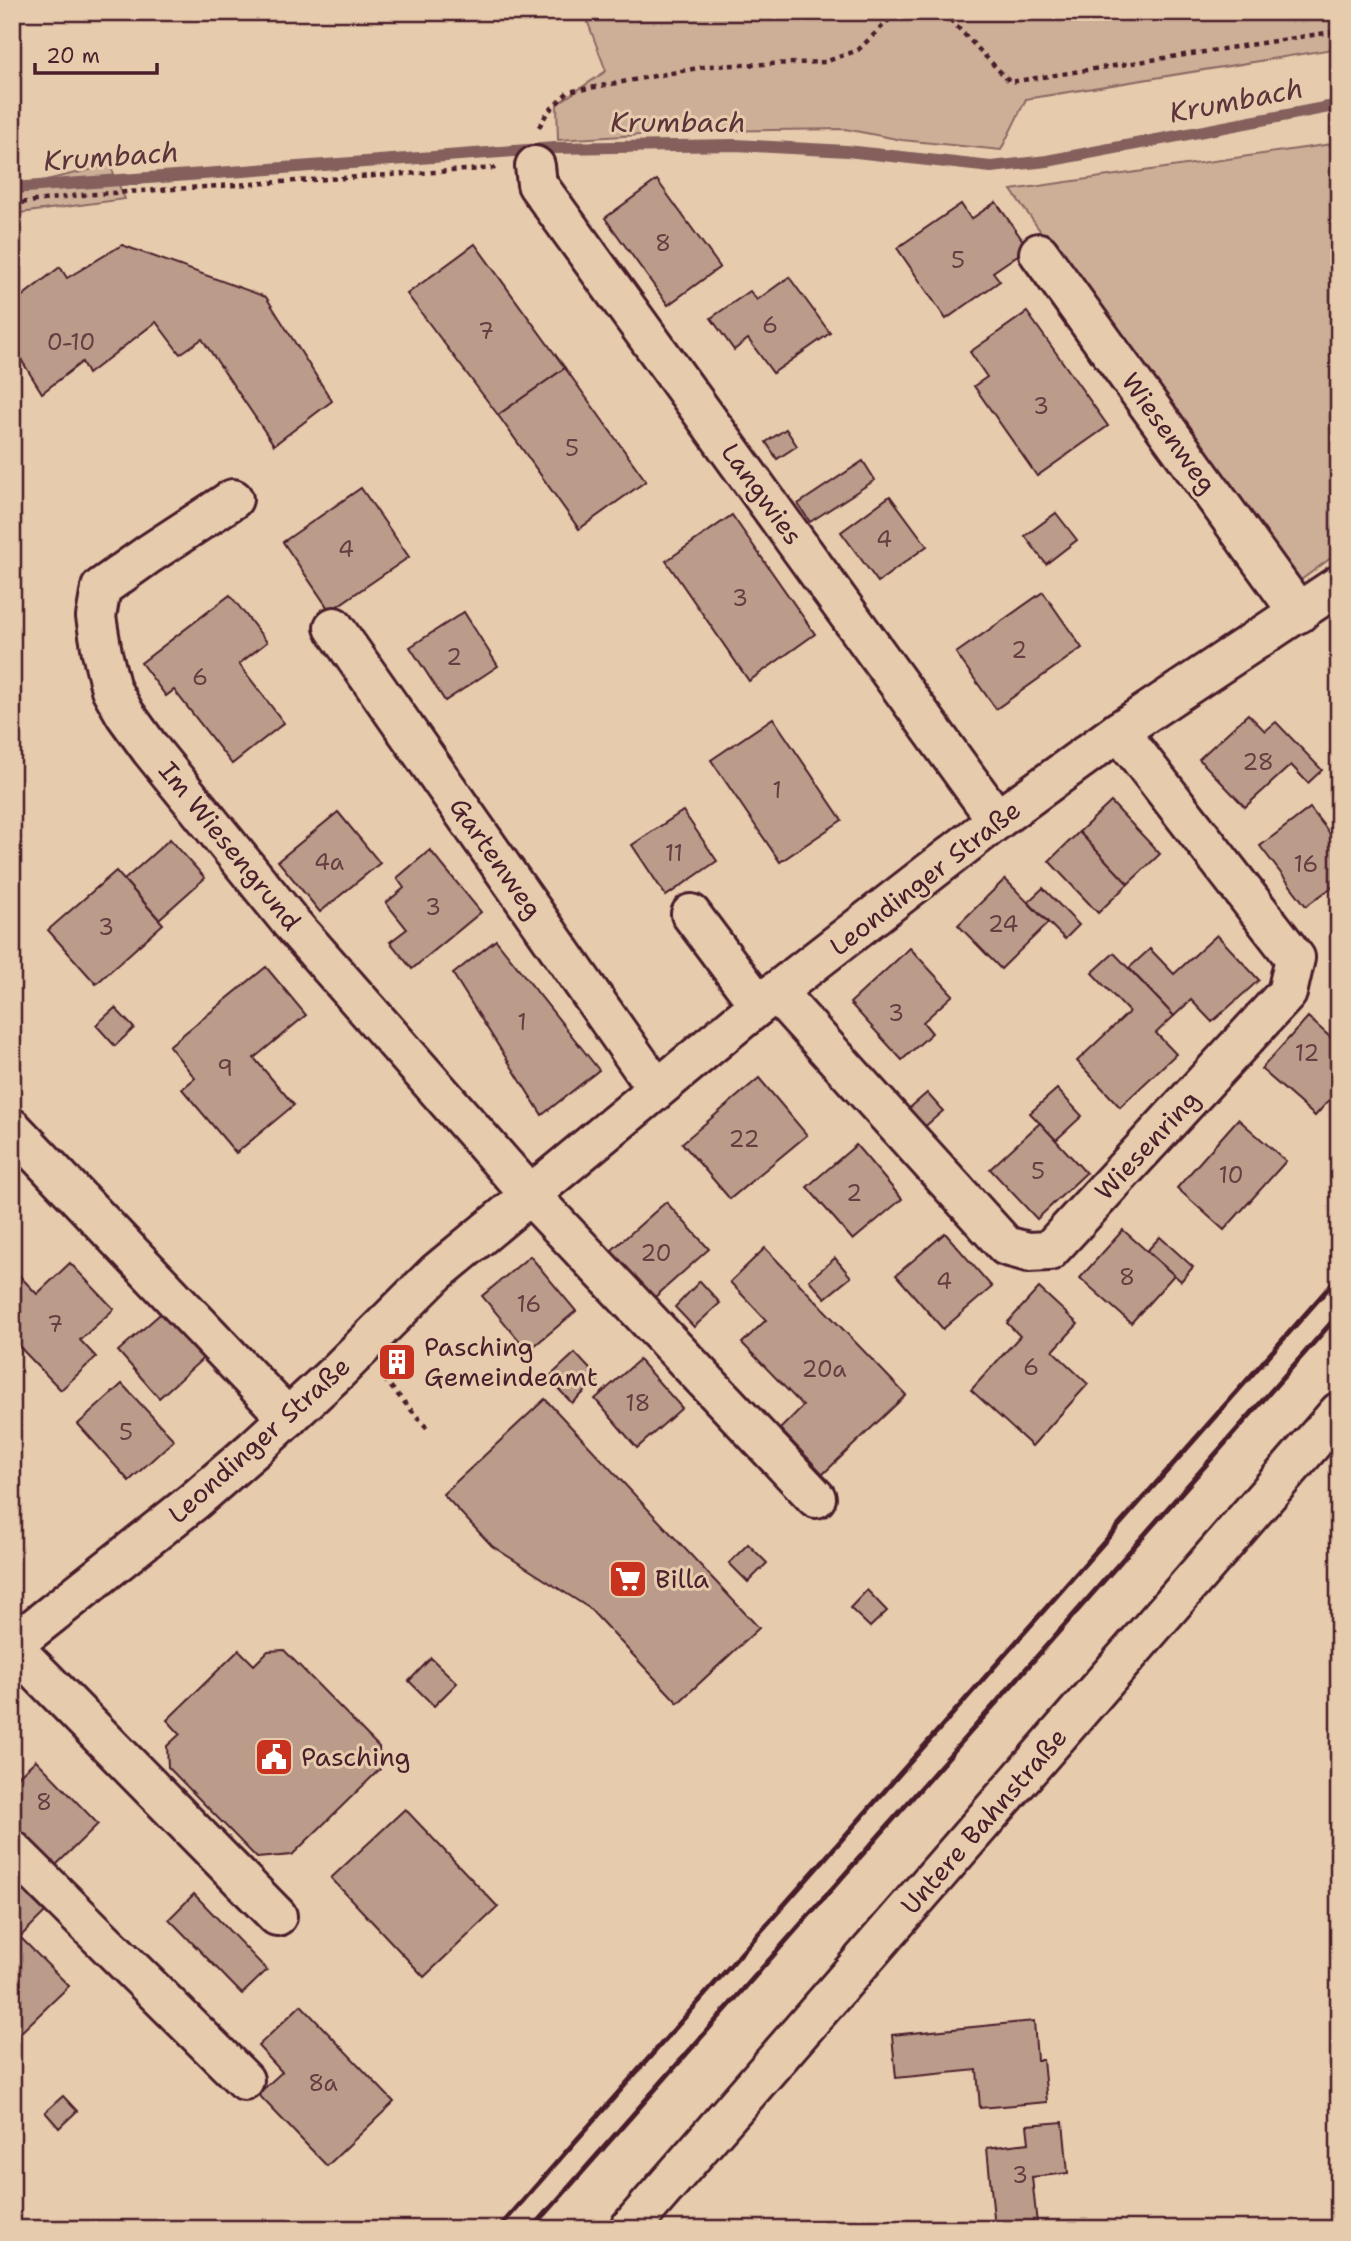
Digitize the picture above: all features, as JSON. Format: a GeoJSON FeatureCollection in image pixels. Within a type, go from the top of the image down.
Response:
{"type":"FeatureCollection","features":[{"type":"Feature","properties":{"kind":"street","name":"Langwies"},"geometry":{"type":"LineString","coordinates":[[534,151],[537,184],[997,820]]}},
{"type":"Feature","properties":{"kind":"street","name":"Wiesenweg"},"geometry":{"type":"LineString","coordinates":[[1039,253],[1299,613]]}},
{"type":"Feature","properties":{"kind":"street","name":"Im Wiesengrund"},"geometry":{"type":"LineString","coordinates":[[233,499],[101,588],[96,617],[111,689],[151,750],[292,924],[530,1195]]}},
{"type":"Feature","properties":{"kind":"street","name":"Leondinger Straße"},"geometry":{"type":"LineString","coordinates":[[16,1636],[194,1501],[288,1418],[436,1273],[768,999],[997,820],[1119,731],[1339,586]]}},
{"type":"Feature","properties":{"kind":"street","name":"Gartenweg"},"geometry":{"type":"LineString","coordinates":[[334,626],[657,1090]]}},
{"type":"Feature","properties":{"kind":"street","name":"Wiesenring"},"geometry":{"type":"LineString","coordinates":[[768,999],[1006,1246],[1028,1252],[1049,1251],[1287,993],[1295,958],[1119,731]]}},
{"type":"Feature","properties":{"kind":"street"},"geometry":{"type":"LineString","coordinates":[[691,914],[768,999]]}},
{"type":"Feature","properties":{"kind":"street"},"geometry":{"type":"LineString","coordinates":[[12,1128],[288,1418]]}},
{"type":"Feature","properties":{"kind":"street"},"geometry":{"type":"LineString","coordinates":[[530,1195],[816,1498]]}},
{"type":"Feature","properties":{"kind":"street","name":"Untere Bahnstraße"},"geometry":{"type":"LineString","coordinates":[[629,2229],[1339,1412]]}},
{"type":"Feature","properties":{"kind":"street"},"geometry":{"type":"LineString","coordinates":[[16,1636],[277,1916]]}},
{"type":"Feature","properties":{"kind":"street"},"geometry":{"type":"LineString","coordinates":[[12,1850],[244,2080]]}},
{"type":"Feature","properties":{"kind":"path"},"geometry":{"type":"LineString","coordinates":[[12,204],[534,151],[547,113],[568,92],[709,66],[825,62],[858,51],[897,12]]}},
{"type":"Feature","properties":{"kind":"path"},"geometry":{"type":"LineString","coordinates":[[943,12],[1010,82],[1339,31]]}},
{"type":"Feature","properties":{"kind":"path"},"geometry":{"type":"LineString","coordinates":[[359,1351],[427,1428]]}},
{"type":"Feature","properties":{"kind":"shaded area"},"geometry":{"type":"Polygon","coordinates":[[[584,12],[1339,12],[1339,48],[1026,99],[1001,150],[902,140],[845,129],[706,131],[558,140],[557,104],[606,71],[584,12]]]}},
{"type":"Feature","properties":{"kind":"shaded area"},"geometry":{"type":"Polygon","coordinates":[[[1339,143],[1339,552],[1294,585],[1011,190],[1339,143]]]}},
{"type":"Feature","properties":{"kind":"shaded area"},"geometry":{"type":"Polygon","coordinates":[[[110,165],[125,199],[12,214],[12,188],[110,165]]]}},
{"type":"Feature","properties":{"kind":"building"},"geometry":{"type":"Polygon","coordinates":[[[657,180],[720,267],[668,305],[605,218],[657,180]]]}},
{"type":"Feature","properties":{"kind":"building"},"geometry":{"type":"Polygon","coordinates":[[[996,202],[1028,248],[993,272],[1000,281],[946,319],[897,248],[961,204],[971,219],[996,202]]]}},
{"type":"Feature","properties":{"kind":"building"},"geometry":{"type":"Polygon","coordinates":[[[475,244],[565,368],[498,415],[407,294],[475,244]]]}},
{"type":"Feature","properties":{"kind":"building"},"geometry":{"type":"Polygon","coordinates":[[[122,245],[266,297],[332,401],[274,445],[202,339],[180,354],[156,322],[88,374],[82,362],[42,393],[12,345],[12,304],[60,267],[67,278],[122,245]]]}},
{"type":"Feature","properties":{"kind":"building"},"geometry":{"type":"Polygon","coordinates":[[[789,277],[830,333],[773,373],[748,339],[734,350],[711,318],[750,291],[757,300],[789,277]]]}},
{"type":"Feature","properties":{"kind":"building"},"geometry":{"type":"Polygon","coordinates":[[[1027,312],[1108,426],[1037,476],[974,386],[987,377],[970,352],[1027,312]]]}},
{"type":"Feature","properties":{"kind":"building"},"geometry":{"type":"Polygon","coordinates":[[[565,368],[646,481],[579,529],[498,415],[565,368]]]}},
{"type":"Feature","properties":{"kind":"building"},"geometry":{"type":"Polygon","coordinates":[[[786,429],[797,446],[777,459],[766,442],[786,429]]]}},
{"type":"Feature","properties":{"kind":"building"},"geometry":{"type":"Polygon","coordinates":[[[863,461],[875,480],[810,522],[798,504],[863,461]]]}},
{"type":"Feature","properties":{"kind":"building"},"geometry":{"type":"Polygon","coordinates":[[[361,488],[409,557],[330,611],[283,542],[361,488]]]}},
{"type":"Feature","properties":{"kind":"building"},"geometry":{"type":"Polygon","coordinates":[[[890,496],[927,546],[878,582],[841,532],[890,496]]]}},
{"type":"Feature","properties":{"kind":"building"},"geometry":{"type":"Polygon","coordinates":[[[1056,513],[1077,540],[1046,564],[1025,536],[1056,513]]]}},
{"type":"Feature","properties":{"kind":"building"},"geometry":{"type":"Polygon","coordinates":[[[732,515],[815,634],[749,681],[666,561],[732,515]]]}},
{"type":"Feature","properties":{"kind":"building"},"geometry":{"type":"Polygon","coordinates":[[[1043,592],[1082,648],[996,709],[956,653],[1043,592]]]}},
{"type":"Feature","properties":{"kind":"building"},"geometry":{"type":"Polygon","coordinates":[[[230,595],[267,642],[239,664],[284,723],[232,764],[174,690],[166,696],[141,663],[230,595]]]}},
{"type":"Feature","properties":{"kind":"building"},"geometry":{"type":"Polygon","coordinates":[[[464,612],[498,666],[445,701],[410,647],[464,612]]]}},
{"type":"Feature","properties":{"kind":"building"},"geometry":{"type":"Polygon","coordinates":[[[1248,714],[1265,731],[1276,722],[1322,770],[1308,783],[1291,765],[1245,807],[1199,759],[1248,714]]]}},
{"type":"Feature","properties":{"kind":"building"},"geometry":{"type":"Polygon","coordinates":[[[773,718],[842,820],[780,862],[711,760],[773,718]]]}},
{"type":"Feature","properties":{"kind":"building"},"geometry":{"type":"Polygon","coordinates":[[[1111,802],[1160,854],[1128,884],[1079,832],[1111,802]]]}},
{"type":"Feature","properties":{"kind":"building"},"geometry":{"type":"Polygon","coordinates":[[[1310,808],[1339,845],[1339,882],[1306,906],[1260,846],[1310,808]]]}},
{"type":"Feature","properties":{"kind":"building"},"geometry":{"type":"Polygon","coordinates":[[[683,811],[717,861],[666,896],[632,845],[683,811]]]}},
{"type":"Feature","properties":{"kind":"building"},"geometry":{"type":"Polygon","coordinates":[[[338,812],[380,863],[320,912],[278,861],[338,812]]]}},
{"type":"Feature","properties":{"kind":"building"},"geometry":{"type":"Polygon","coordinates":[[[1079,832],[1128,884],[1098,913],[1049,861],[1079,832]]]}},
{"type":"Feature","properties":{"kind":"building"},"geometry":{"type":"Polygon","coordinates":[[[170,839],[205,878],[159,919],[124,880],[170,839]]]}},
{"type":"Feature","properties":{"kind":"building"},"geometry":{"type":"Polygon","coordinates":[[[430,850],[481,912],[412,969],[390,942],[407,929],[386,903],[404,888],[397,878],[430,850]]]}},
{"type":"Feature","properties":{"kind":"building"},"geometry":{"type":"Polygon","coordinates":[[[116,871],[163,924],[96,984],[48,930],[116,871]]]}},
{"type":"Feature","properties":{"kind":"building"},"geometry":{"type":"Polygon","coordinates":[[[1005,879],[1048,923],[1001,969],[958,925],[1005,879]]]}},
{"type":"Feature","properties":{"kind":"building"},"geometry":{"type":"Polygon","coordinates":[[[1043,888],[1079,925],[1065,939],[1028,902],[1043,888]]]}},
{"type":"Feature","properties":{"kind":"building"},"geometry":{"type":"Polygon","coordinates":[[[1217,935],[1259,980],[1212,1022],[1191,1000],[1174,1016],[1129,968],[1150,949],[1174,974],[1217,935]]]}},
{"type":"Feature","properties":{"kind":"building"},"geometry":{"type":"Polygon","coordinates":[[[496,940],[599,1070],[542,1115],[453,974],[496,940]]]}},
{"type":"Feature","properties":{"kind":"building"},"geometry":{"type":"Polygon","coordinates":[[[910,948],[953,995],[923,1022],[932,1033],[902,1060],[850,1003],[910,948]]]}},
{"type":"Feature","properties":{"kind":"building"},"geometry":{"type":"Polygon","coordinates":[[[1114,953],[1174,1016],[1156,1033],[1176,1054],[1120,1107],[1077,1061],[1129,1012],[1092,973],[1114,953]]]}},
{"type":"Feature","properties":{"kind":"building"},"geometry":{"type":"Polygon","coordinates":[[[266,967],[306,1015],[254,1058],[294,1105],[236,1153],[182,1089],[195,1078],[169,1046],[266,967]]]}},
{"type":"Feature","properties":{"kind":"building"},"geometry":{"type":"Polygon","coordinates":[[[115,1008],[134,1028],[115,1046],[96,1025],[115,1008]]]}},
{"type":"Feature","properties":{"kind":"building"},"geometry":{"type":"Polygon","coordinates":[[[1308,1017],[1330,1037],[1339,1028],[1339,1089],[1315,1116],[1261,1069],[1308,1017]]]}},
{"type":"Feature","properties":{"kind":"building"},"geometry":{"type":"Polygon","coordinates":[[[759,1078],[807,1135],[730,1199],[682,1143],[759,1078]]]}},
{"type":"Feature","properties":{"kind":"building"},"geometry":{"type":"Polygon","coordinates":[[[1057,1089],[1082,1116],[1056,1140],[1030,1113],[1057,1089]]]}},
{"type":"Feature","properties":{"kind":"building"},"geometry":{"type":"Polygon","coordinates":[[[927,1093],[943,1111],[922,1129],[906,1111],[927,1093]]]}},
{"type":"Feature","properties":{"kind":"building"},"geometry":{"type":"Polygon","coordinates":[[[1238,1119],[1286,1161],[1224,1230],[1177,1188],[1238,1119]]]}},
{"type":"Feature","properties":{"kind":"building"},"geometry":{"type":"Polygon","coordinates":[[[1040,1123],[1086,1173],[1037,1219],[990,1169],[1040,1123]]]}},
{"type":"Feature","properties":{"kind":"building"},"geometry":{"type":"Polygon","coordinates":[[[856,1145],[902,1199],[853,1240],[807,1187],[856,1145]]]}},
{"type":"Feature","properties":{"kind":"building"},"geometry":{"type":"Polygon","coordinates":[[[666,1202],[709,1249],[647,1304],[604,1257],[666,1202]]]}},
{"type":"Feature","properties":{"kind":"building"},"geometry":{"type":"Polygon","coordinates":[[[1123,1230],[1174,1275],[1131,1323],[1080,1278],[1123,1230]]]}},
{"type":"Feature","properties":{"kind":"building"},"geometry":{"type":"Polygon","coordinates":[[[945,1233],[992,1287],[943,1329],[896,1275],[945,1233]]]}},
{"type":"Feature","properties":{"kind":"building"},"geometry":{"type":"Polygon","coordinates":[[[1160,1237],[1193,1267],[1181,1281],[1147,1251],[1160,1237]]]}},
{"type":"Feature","properties":{"kind":"building"},"geometry":{"type":"Polygon","coordinates":[[[765,1248],[906,1395],[823,1474],[780,1429],[803,1406],[742,1343],[766,1320],[730,1282],[765,1248]]]}},
{"type":"Feature","properties":{"kind":"building"},"geometry":{"type":"Polygon","coordinates":[[[530,1256],[576,1311],[528,1351],[482,1296],[530,1256]]]}},
{"type":"Feature","properties":{"kind":"building"},"geometry":{"type":"Polygon","coordinates":[[[835,1258],[851,1277],[825,1298],[809,1280],[835,1258]]]}},
{"type":"Feature","properties":{"kind":"building"},"geometry":{"type":"Polygon","coordinates":[[[70,1263],[114,1309],[80,1340],[96,1357],[61,1390],[12,1339],[12,1268],[37,1294],[70,1263]]]}},
{"type":"Feature","properties":{"kind":"building"},"geometry":{"type":"Polygon","coordinates":[[[700,1281],[720,1303],[694,1327],[675,1307],[700,1281]]]}},
{"type":"Feature","properties":{"kind":"building"},"geometry":{"type":"Polygon","coordinates":[[[1039,1288],[1078,1324],[1053,1351],[1088,1384],[1032,1446],[971,1390],[1020,1336],[1007,1323],[1039,1288]]]}},
{"type":"Feature","properties":{"kind":"building"},"geometry":{"type":"Polygon","coordinates":[[[167,1308],[208,1354],[159,1398],[118,1351],[167,1308]]]}},
{"type":"Feature","properties":{"kind":"building","name":"Pasching Gemeindeamt"},"geometry":{"type":"Polygon","coordinates":[[[402,1349],[410,1356],[391,1376],[384,1369],[402,1349]]]}},
{"type":"Feature","properties":{"kind":"building"},"geometry":{"type":"Polygon","coordinates":[[[575,1353],[599,1379],[572,1403],[548,1378],[575,1353]]]}},
{"type":"Feature","properties":{"kind":"building"},"geometry":{"type":"Polygon","coordinates":[[[639,1360],[682,1408],[637,1448],[595,1399],[639,1360]]]}},
{"type":"Feature","properties":{"kind":"building"},"geometry":{"type":"Polygon","coordinates":[[[122,1384],[174,1440],[129,1481],[78,1424],[122,1384]]]}},
{"type":"Feature","properties":{"kind":"building","name":"Billa"},"geometry":{"type":"Polygon","coordinates":[[[545,1399],[759,1628],[678,1703],[589,1608],[492,1546],[443,1494],[545,1399]]]}},
{"type":"Feature","properties":{"kind":"building"},"geometry":{"type":"Polygon","coordinates":[[[748,1544],[767,1563],[748,1582],[729,1563],[748,1544]]]}},
{"type":"Feature","properties":{"kind":"building"},"geometry":{"type":"Polygon","coordinates":[[[867,1590],[887,1611],[870,1627],[850,1608],[867,1590]]]}},
{"type":"Feature","properties":{"kind":"building","name":"Pasching"},"geometry":{"type":"Polygon","coordinates":[[[239,1650],[254,1665],[268,1651],[284,1650],[379,1747],[380,1769],[292,1855],[257,1858],[168,1767],[167,1746],[180,1734],[167,1720],[239,1650]]]}},
{"type":"Feature","properties":{"kind":"building"},"geometry":{"type":"Polygon","coordinates":[[[431,1658],[457,1683],[434,1706],[409,1681],[431,1658]]]}},
{"type":"Feature","properties":{"kind":"building"},"geometry":{"type":"Polygon","coordinates":[[[36,1760],[98,1824],[55,1866],[12,1822],[12,1782],[36,1760]]]}},
{"type":"Feature","properties":{"kind":"building"},"geometry":{"type":"Polygon","coordinates":[[[405,1809],[498,1907],[424,1977],[331,1878],[405,1809]]]}},
{"type":"Feature","properties":{"kind":"building"},"geometry":{"type":"Polygon","coordinates":[[[12,1880],[45,1912],[20,1937],[69,1986],[12,2041],[12,1880]]]}},
{"type":"Feature","properties":{"kind":"building"},"geometry":{"type":"Polygon","coordinates":[[[194,1894],[267,1970],[242,1994],[169,1919],[194,1894]]]}},
{"type":"Feature","properties":{"kind":"building"},"geometry":{"type":"Polygon","coordinates":[[[301,2005],[394,2102],[327,2166],[258,2094],[282,2072],[258,2046],[301,2005]]]}},
{"type":"Feature","properties":{"kind":"building"},"geometry":{"type":"Polygon","coordinates":[[[1034,2021],[1037,2060],[1043,2060],[1047,2102],[980,2108],[977,2070],[896,2078],[892,2035],[1034,2021]]]}},
{"type":"Feature","properties":{"kind":"building"},"geometry":{"type":"Polygon","coordinates":[[[63,2096],[77,2111],[59,2128],[45,2112],[63,2096]]]}},
{"type":"Feature","properties":{"kind":"building"},"geometry":{"type":"Polygon","coordinates":[[[1063,2122],[1068,2173],[1032,2177],[1037,2224],[995,2228],[987,2148],[1029,2143],[1027,2125],[1063,2122]]]}},
{"type":"Feature","properties":{"kind":"waterway","name":"Krumbach"},"geometry":{"type":"LineString","coordinates":[[12,188],[555,148],[736,145],[847,151],[991,167],[1047,161],[1339,105]]}},
{"type":"Feature","properties":{"kind":"railway"},"geometry":{"type":"LineString","coordinates":[[498,2229],[1339,1276]]}},
{"type":"Feature","properties":{"kind":"railway"},"geometry":{"type":"LineString","coordinates":[[532,2229],[1339,1314]]}},
{"type":"Feature","properties":{"kind":"place","name":"Pasching Gemeindeamt"},"geometry":{"type":"Point","coordinates":[397,1362]}},
{"type":"Feature","properties":{"kind":"place","name":"Billa"},"geometry":{"type":"Point","coordinates":[628,1579]}},
{"type":"Feature","properties":{"kind":"place","name":"Pasching"},"geometry":{"type":"Point","coordinates":[274,1757]}}]}
